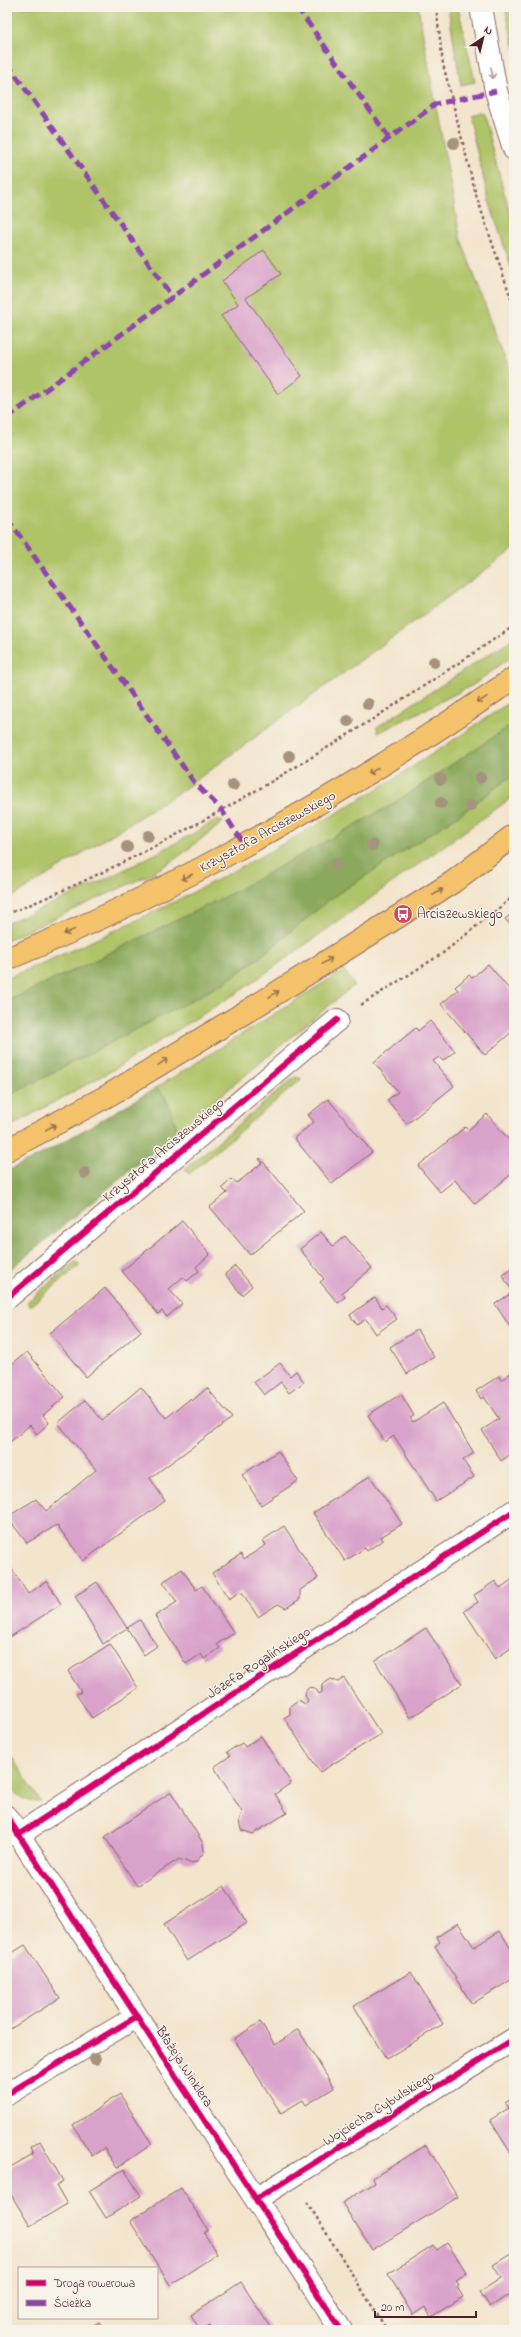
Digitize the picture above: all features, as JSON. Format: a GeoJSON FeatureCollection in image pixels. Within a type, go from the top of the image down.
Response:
{"type":"FeatureCollection","features":[{"type":"Feature","properties":{"kind":"main road","name":"Krzysztofa Arciszewskiego"},"geometry":{"type":"LineString","coordinates":[[7,959],[155,893],[245,846],[358,781],[514,678]]}},
{"type":"Feature","properties":{"kind":"main road"},"geometry":{"type":"LineString","coordinates":[[7,1150],[109,1095],[267,999],[453,882],[514,835]]}},
{"type":"Feature","properties":{"kind":"street"},"geometry":{"type":"LineString","coordinates":[[481,7],[496,91],[514,149]]}},
{"type":"Feature","properties":{"kind":"street","name":"Krzysztofa Arciszewskiego"},"geometry":{"type":"LineString","coordinates":[[7,1298],[337,1020]]}},
{"type":"Feature","properties":{"kind":"street","name":"Józefa Rogalińskiego"},"geometry":{"type":"LineString","coordinates":[[13,1826],[514,1511]]}},
{"type":"Feature","properties":{"kind":"street","name":"Błażeja Winklera"},"geometry":{"type":"LineString","coordinates":[[13,1826],[341,2330]]}},
{"type":"Feature","properties":{"kind":"street"},"geometry":{"type":"LineString","coordinates":[[7,2094],[136,2017]]}},
{"type":"Feature","properties":{"kind":"street","name":"Wojciecha Cybulskiego"},"geometry":{"type":"LineString","coordinates":[[256,2199],[514,2039]]}},
{"type":"Feature","properties":{"kind":"path"},"geometry":{"type":"LineString","coordinates":[[436,7],[443,64],[476,195],[514,307]]}},
{"type":"Feature","properties":{"kind":"path"},"geometry":{"type":"LineString","coordinates":[[7,914],[57,894],[153,848],[381,715],[514,626]]}},
{"type":"Feature","properties":{"kind":"path"},"geometry":{"type":"LineString","coordinates":[[337,1020],[443,953],[514,896]]}},
{"type":"Feature","properties":{"kind":"path"},"geometry":{"type":"LineString","coordinates":[[291,2177],[387,2330]]}},
{"type":"Feature","properties":{"kind":"green space"},"geometry":{"type":"Polygon","coordinates":[[[7,7],[418,7],[460,237],[514,382],[514,549],[184,789],[16,895],[7,898],[7,7]]]}},
{"type":"Feature","properties":{"kind":"green space"},"geometry":{"type":"Polygon","coordinates":[[[448,7],[458,7],[475,82],[461,85],[448,7]]]}},
{"type":"Feature","properties":{"kind":"green space"},"geometry":{"type":"Polygon","coordinates":[[[505,7],[514,7],[514,47],[505,7]]]}},
{"type":"Feature","properties":{"kind":"green space"},"geometry":{"type":"Polygon","coordinates":[[[482,112],[514,228],[514,276],[489,201],[468,115],[482,112]]]}},
{"type":"Feature","properties":{"kind":"green space"},"geometry":{"type":"Polygon","coordinates":[[[514,638],[514,655],[473,685],[378,733],[377,727],[514,638]]]}},
{"type":"Feature","properties":{"kind":"green space"},"geometry":{"type":"Polygon","coordinates":[[[514,699],[514,796],[243,989],[111,1071],[7,1128],[7,978],[139,919],[268,852],[331,817],[393,779],[514,699]]]}},
{"type":"Feature","properties":{"kind":"green space"},"geometry":{"type":"Polygon","coordinates":[[[514,723],[514,774],[462,813],[330,899],[259,958],[224,983],[7,1097],[7,1001],[87,964],[232,893],[393,804],[514,723]]]}},
{"type":"Feature","properties":{"kind":"green space"},"geometry":{"type":"Polygon","coordinates":[[[218,819],[223,822],[174,860],[147,876],[7,940],[7,923],[114,875],[167,848],[218,819]]]}},
{"type":"Feature","properties":{"kind":"green space"},"geometry":{"type":"Polygon","coordinates":[[[344,970],[354,985],[178,1131],[165,1096],[156,1088],[344,970]]]}},
{"type":"Feature","properties":{"kind":"green space"},"geometry":{"type":"Polygon","coordinates":[[[295,1077],[302,1079],[189,1174],[185,1169],[295,1077]]]}},
{"type":"Feature","properties":{"kind":"green space"},"geometry":{"type":"Polygon","coordinates":[[[156,1088],[165,1096],[178,1131],[7,1272],[7,1171],[46,1152],[156,1088]]]}},
{"type":"Feature","properties":{"kind":"green space"},"geometry":{"type":"Polygon","coordinates":[[[76,1261],[80,1265],[30,1306],[27,1302],[76,1261]]]}},
{"type":"Feature","properties":{"kind":"green space"},"geometry":{"type":"Polygon","coordinates":[[[7,1750],[41,1802],[25,1799],[12,1789],[6,1776],[7,1750]]]}},
{"type":"Feature","properties":{"kind":"building"},"geometry":{"type":"Polygon","coordinates":[[[264,250],[281,274],[246,298],[302,376],[278,394],[221,316],[238,304],[222,281],[264,250]]]}},
{"type":"Feature","properties":{"kind":"building"},"geometry":{"type":"Polygon","coordinates":[[[514,912],[514,929],[505,919],[514,912]]]}},
{"type":"Feature","properties":{"kind":"building"},"geometry":{"type":"Polygon","coordinates":[[[488,964],[514,995],[514,1030],[485,1055],[441,1004],[458,990],[455,987],[469,975],[472,978],[488,964]]]}},
{"type":"Feature","properties":{"kind":"building"},"geometry":{"type":"Polygon","coordinates":[[[430,1021],[455,1051],[443,1061],[439,1057],[433,1061],[454,1086],[407,1124],[387,1100],[398,1092],[374,1062],[416,1028],[418,1031],[430,1021]]]}},
{"type":"Feature","properties":{"kind":"building"},"geometry":{"type":"Polygon","coordinates":[[[328,1099],[372,1152],[332,1184],[294,1138],[314,1122],[308,1115],[328,1099]]]}},
{"type":"Feature","properties":{"kind":"building"},"geometry":{"type":"Polygon","coordinates":[[[487,1114],[514,1146],[514,1172],[475,1204],[455,1180],[440,1192],[418,1166],[465,1127],[468,1130],[487,1114]]]}},
{"type":"Feature","properties":{"kind":"building"},"geometry":{"type":"Polygon","coordinates":[[[260,1158],[304,1211],[250,1255],[210,1207],[227,1193],[222,1188],[232,1179],[237,1183],[262,1163],[259,1159],[260,1158]]]}},
{"type":"Feature","properties":{"kind":"building"},"geometry":{"type":"Polygon","coordinates":[[[182,1221],[210,1254],[196,1267],[199,1271],[187,1281],[183,1277],[169,1289],[182,1304],[167,1317],[162,1311],[158,1314],[122,1271],[182,1221]]]}},
{"type":"Feature","properties":{"kind":"building"},"geometry":{"type":"Polygon","coordinates":[[[321,1232],[333,1246],[345,1236],[372,1268],[342,1293],[345,1297],[338,1303],[320,1282],[324,1279],[300,1249],[321,1232]]]}},
{"type":"Feature","properties":{"kind":"building"},"geometry":{"type":"Polygon","coordinates":[[[235,1266],[252,1286],[242,1295],[225,1274],[235,1266]]]}},
{"type":"Feature","properties":{"kind":"building"},"geometry":{"type":"Polygon","coordinates":[[[514,1267],[514,1333],[495,1304],[513,1292],[502,1275],[514,1267]]]}},
{"type":"Feature","properties":{"kind":"building"},"geometry":{"type":"Polygon","coordinates":[[[105,1288],[141,1331],[86,1377],[50,1333],[105,1288]]]}},
{"type":"Feature","properties":{"kind":"building"},"geometry":{"type":"Polygon","coordinates":[[[375,1297],[382,1308],[386,1305],[397,1319],[376,1334],[366,1319],[357,1325],[350,1315],[375,1297]]]}},
{"type":"Feature","properties":{"kind":"building"},"geometry":{"type":"Polygon","coordinates":[[[417,1330],[434,1357],[407,1374],[390,1347],[417,1330]]]}},
{"type":"Feature","properties":{"kind":"building"},"geometry":{"type":"Polygon","coordinates":[[[27,1352],[65,1397],[43,1415],[49,1423],[37,1434],[30,1425],[9,1443],[7,1441],[7,1368],[27,1352]]]}},
{"type":"Feature","properties":{"kind":"building"},"geometry":{"type":"Polygon","coordinates":[[[280,1363],[290,1376],[296,1371],[304,1382],[289,1393],[281,1382],[264,1395],[254,1382],[280,1363]]]}},
{"type":"Feature","properties":{"kind":"building"},"geometry":{"type":"Polygon","coordinates":[[[514,1371],[514,1452],[501,1461],[482,1430],[499,1419],[484,1397],[481,1399],[476,1391],[499,1376],[501,1380],[514,1371]]]}},
{"type":"Feature","properties":{"kind":"building"},"geometry":{"type":"Polygon","coordinates":[[[141,1387],[166,1418],[190,1399],[192,1401],[207,1388],[232,1418],[150,1478],[165,1501],[83,1561],[57,1525],[27,1543],[7,1517],[36,1499],[46,1511],[96,1470],[58,1423],[85,1400],[102,1420],[141,1387]]]}},
{"type":"Feature","properties":{"kind":"building"},"geometry":{"type":"Polygon","coordinates":[[[401,1394],[414,1416],[410,1418],[413,1422],[443,1403],[474,1453],[463,1460],[474,1477],[436,1501],[394,1436],[385,1442],[368,1415],[401,1394]]]}},
{"type":"Feature","properties":{"kind":"building"},"geometry":{"type":"Polygon","coordinates":[[[278,1451],[298,1481],[261,1505],[242,1475],[278,1451]]]}},
{"type":"Feature","properties":{"kind":"building"},"geometry":{"type":"Polygon","coordinates":[[[370,1476],[402,1524],[381,1537],[383,1540],[367,1551],[365,1548],[345,1561],[313,1513],[370,1476]]]}},
{"type":"Feature","properties":{"kind":"building"},"geometry":{"type":"Polygon","coordinates":[[[284,1526],[318,1578],[300,1590],[300,1599],[286,1608],[278,1604],[258,1617],[241,1591],[229,1599],[212,1573],[241,1554],[244,1559],[266,1545],[263,1540],[284,1526]]]}},
{"type":"Feature","properties":{"kind":"building"},"geometry":{"type":"Polygon","coordinates":[[[7,1561],[28,1594],[47,1581],[61,1604],[7,1639],[7,1561]]]}},
{"type":"Feature","properties":{"kind":"building"},"geometry":{"type":"Polygon","coordinates":[[[182,1569],[196,1590],[202,1586],[234,1633],[217,1644],[220,1648],[204,1659],[201,1654],[186,1664],[155,1616],[177,1602],[163,1582],[182,1569]]]}},
{"type":"Feature","properties":{"kind":"building"},"geometry":{"type":"Polygon","coordinates":[[[514,1578],[514,1646],[495,1659],[464,1611],[478,1602],[474,1595],[495,1581],[500,1588],[514,1578]]]}},
{"type":"Feature","properties":{"kind":"building"},"geometry":{"type":"Polygon","coordinates":[[[97,1582],[127,1628],[103,1644],[75,1596],[97,1582]]]}},
{"type":"Feature","properties":{"kind":"building"},"geometry":{"type":"Polygon","coordinates":[[[140,1620],[157,1646],[144,1655],[127,1628],[140,1620]]]}},
{"type":"Feature","properties":{"kind":"building"},"geometry":{"type":"Polygon","coordinates":[[[426,1628],[462,1684],[410,1718],[375,1661],[426,1628]]]}},
{"type":"Feature","properties":{"kind":"building"},"geometry":{"type":"Polygon","coordinates":[[[110,1644],[138,1688],[92,1718],[76,1694],[81,1692],[68,1671],[110,1644]]]}},
{"type":"Feature","properties":{"kind":"building"},"geometry":{"type":"Polygon","coordinates":[[[344,1678],[381,1734],[320,1772],[284,1718],[290,1714],[290,1706],[298,1700],[305,1704],[308,1701],[305,1695],[306,1690],[310,1687],[315,1688],[319,1694],[322,1692],[322,1685],[331,1679],[338,1682],[344,1678]]]}},
{"type":"Feature","properties":{"kind":"building"},"geometry":{"type":"Polygon","coordinates":[[[261,1736],[291,1783],[275,1794],[287,1813],[253,1834],[241,1830],[239,1821],[242,1812],[214,1767],[230,1756],[227,1752],[242,1743],[245,1747],[261,1736]]]}},
{"type":"Feature","properties":{"kind":"building"},"geometry":{"type":"Polygon","coordinates":[[[171,1792],[203,1843],[204,1852],[196,1862],[190,1863],[179,1859],[137,1886],[105,1837],[171,1792]]]}},
{"type":"Feature","properties":{"kind":"building"},"geometry":{"type":"Polygon","coordinates":[[[224,1886],[247,1923],[187,1961],[164,1924],[224,1886]]]}},
{"type":"Feature","properties":{"kind":"building"},"geometry":{"type":"Polygon","coordinates":[[[458,1923],[474,1947],[500,1931],[514,1954],[514,1978],[472,2004],[435,1946],[440,1942],[437,1937],[458,1923]]]}},
{"type":"Feature","properties":{"kind":"building"},"geometry":{"type":"Polygon","coordinates":[[[25,1945],[60,1998],[7,2031],[7,1956],[25,1945]]]}},
{"type":"Feature","properties":{"kind":"building"},"geometry":{"type":"Polygon","coordinates":[[[411,1972],[443,2024],[386,2059],[354,2006],[411,1972]]]}},
{"type":"Feature","properties":{"kind":"building"},"geometry":{"type":"Polygon","coordinates":[[[260,2022],[275,2045],[298,2029],[334,2088],[306,2105],[303,2100],[281,2113],[234,2039],[260,2022]]]}},
{"type":"Feature","properties":{"kind":"building"},"geometry":{"type":"Polygon","coordinates":[[[120,2094],[152,2144],[117,2168],[104,2148],[92,2156],[73,2125],[120,2094]]]}},
{"type":"Feature","properties":{"kind":"building"},"geometry":{"type":"Polygon","coordinates":[[[514,2096],[514,2158],[490,2120],[509,2108],[505,2102],[514,2096]]]}},
{"type":"Feature","properties":{"kind":"building"},"geometry":{"type":"Polygon","coordinates":[[[40,2141],[63,2181],[56,2185],[67,2204],[30,2226],[7,2188],[7,2169],[33,2154],[30,2147],[40,2141]]]}},
{"type":"Feature","properties":{"kind":"building"},"geometry":{"type":"Polygon","coordinates":[[[426,2145],[458,2197],[372,2250],[342,2203],[375,2183],[373,2178],[426,2145]]]}},
{"type":"Feature","properties":{"kind":"building"},"geometry":{"type":"Polygon","coordinates":[[[124,2169],[141,2196],[106,2218],[89,2191],[124,2169]]]}},
{"type":"Feature","properties":{"kind":"building"},"geometry":{"type":"Polygon","coordinates":[[[181,2188],[208,2230],[204,2233],[217,2254],[170,2285],[130,2221],[181,2188]]]}},
{"type":"Feature","properties":{"kind":"building"},"geometry":{"type":"Polygon","coordinates":[[[447,2243],[467,2273],[456,2280],[459,2285],[457,2287],[463,2297],[431,2317],[425,2307],[413,2315],[388,2274],[433,2245],[437,2250],[447,2243]]]}},
{"type":"Feature","properties":{"kind":"building"},"geometry":{"type":"Polygon","coordinates":[[[514,2252],[514,2291],[490,2307],[480,2292],[501,2278],[493,2265],[514,2252]]]}},
{"type":"Feature","properties":{"kind":"building"},"geometry":{"type":"Polygon","coordinates":[[[241,2282],[272,2330],[213,2330],[210,2326],[200,2330],[191,2315],[241,2282]]]}},
{"type":"Feature","properties":{"kind":"building"},"geometry":{"type":"Polygon","coordinates":[[[99,2322],[105,2330],[87,2330],[99,2322]]]}},
{"type":"Feature","properties":{"kind":"marked path"},"geometry":{"type":"LineString","coordinates":[[297,7],[390,139]]}},
{"type":"Feature","properties":{"kind":"marked path"},"geometry":{"type":"LineString","coordinates":[[7,63],[173,298]]}},
{"type":"Feature","properties":{"kind":"marked path"},"geometry":{"type":"LineString","coordinates":[[7,418],[436,104],[496,91]]}},
{"type":"Feature","properties":{"kind":"marked path"},"geometry":{"type":"LineString","coordinates":[[7,518],[194,782],[221,809],[245,846]]}},
{"type":"Feature","properties":{"kind":"cycle path"},"geometry":{"type":"LineString","coordinates":[[7,1298],[337,1020]]}},
{"type":"Feature","properties":{"kind":"cycle path"},"geometry":{"type":"LineString","coordinates":[[18,1835],[514,1511]]}},
{"type":"Feature","properties":{"kind":"cycle path"},"geometry":{"type":"LineString","coordinates":[[7,1817],[341,2330]]}},
{"type":"Feature","properties":{"kind":"cycle path"},"geometry":{"type":"LineString","coordinates":[[7,2094],[136,2017]]}},
{"type":"Feature","properties":{"kind":"cycle path"},"geometry":{"type":"LineString","coordinates":[[256,2199],[514,2039]]}},
{"type":"Feature","properties":{"kind":"place","name":"Arciszewskiego"},"geometry":{"type":"Point","coordinates":[403,914]}}]}
